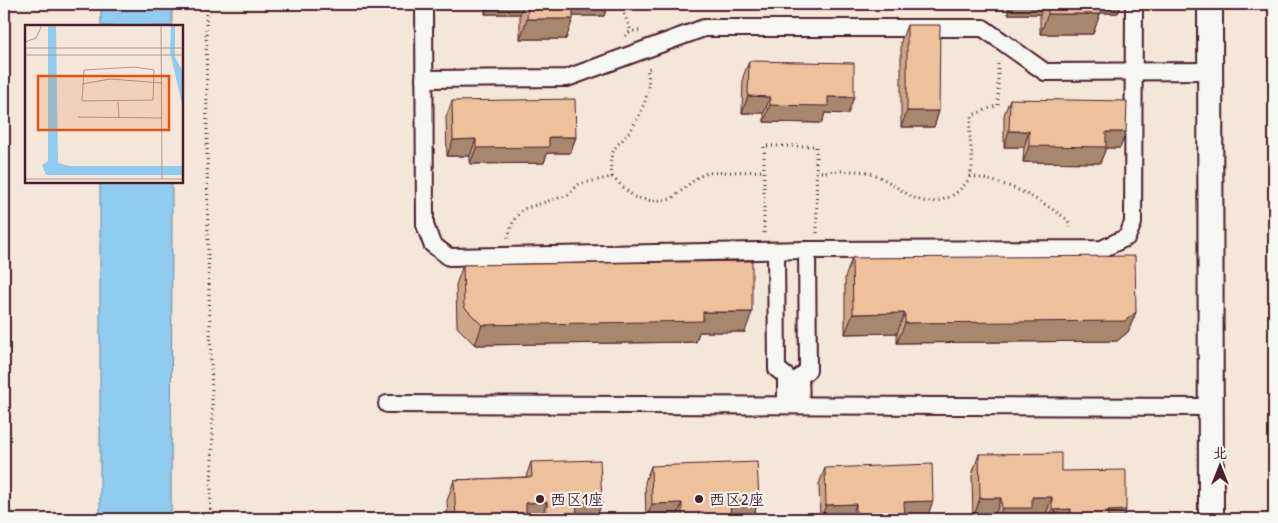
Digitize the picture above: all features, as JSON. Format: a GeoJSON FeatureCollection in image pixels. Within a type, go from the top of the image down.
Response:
{"type":"FeatureCollection","features":[{"type":"Feature","properties":{"kind":"street"},"geometry":{"type":"LineString","coordinates":[[424,4],[425,224],[432,244],[450,257],[812,250],[1102,249],[1116,244],[1126,237],[1133,223],[1134,4]]}},
{"type":"Feature","properties":{"kind":"street"},"geometry":{"type":"LineString","coordinates":[[1210,4],[1211,519]]}},
{"type":"Feature","properties":{"kind":"street"},"geometry":{"type":"LineString","coordinates":[[424,79],[567,78],[704,28],[983,28],[1046,72],[1211,71]]}},
{"type":"Feature","properties":{"kind":"street"},"geometry":{"type":"LineString","coordinates":[[793,404],[800,377],[808,370],[812,250]]}},
{"type":"Feature","properties":{"kind":"street"},"geometry":{"type":"LineString","coordinates":[[770,251],[777,369],[786,376],[793,404]]}},
{"type":"Feature","properties":{"kind":"street"},"geometry":{"type":"LineString","coordinates":[[387,404],[1212,407]]}},
{"type":"Feature","properties":{"kind":"path"},"geometry":{"type":"LineString","coordinates":[[206,4],[208,255],[213,430],[210,519]]}},
{"type":"Feature","properties":{"kind":"path"},"geometry":{"type":"LineString","coordinates":[[624,4],[624,14],[631,31]]}},
{"type":"Feature","properties":{"kind":"path"},"geometry":{"type":"LineString","coordinates":[[816,172],[868,172],[890,183],[916,200],[946,199],[960,190],[970,176],[972,162],[969,124],[973,115],[998,105],[998,39]]}},
{"type":"Feature","properties":{"kind":"path"},"geometry":{"type":"LineString","coordinates":[[660,44],[658,60],[647,69],[650,85],[638,116],[627,135],[614,150],[610,164],[612,177],[634,197],[652,201],[672,199],[698,177],[707,173],[764,171]]}},
{"type":"Feature","properties":{"kind":"path"},"geometry":{"type":"LineString","coordinates":[[770,251],[764,146],[816,146],[812,250]]}},
{"type":"Feature","properties":{"kind":"path"},"geometry":{"type":"LineString","coordinates":[[970,176],[1009,185],[1029,195],[1068,220],[1071,232],[1071,249]]}},
{"type":"Feature","properties":{"kind":"path"},"geometry":{"type":"LineString","coordinates":[[508,256],[508,237],[513,221],[522,208],[568,195],[579,184],[612,177]]}},
{"type":"Feature","properties":{"kind":"water"},"geometry":{"type":"Polygon","coordinates":[[[101,4],[172,4],[172,25],[101,25],[101,4]]]}},
{"type":"Feature","properties":{"kind":"water"},"geometry":{"type":"Polygon","coordinates":[[[100,182],[172,182],[171,519],[100,519],[100,182]]]}},
{"type":"Feature","properties":{"kind":"building"},"geometry":{"type":"Polygon","coordinates":[[[528,4],[573,4],[573,19],[527,19],[528,4]]]}},
{"type":"Feature","properties":{"kind":"building"},"geometry":{"type":"Polygon","coordinates":[[[1048,4],[1100,4],[1100,14],[1048,14],[1048,4]]]}},
{"type":"Feature","properties":{"kind":"building"},"geometry":{"type":"Polygon","coordinates":[[[907,25],[940,25],[939,111],[907,111],[907,25]]]}},
{"type":"Feature","properties":{"kind":"building"},"geometry":{"type":"Polygon","coordinates":[[[749,61],[854,63],[854,97],[828,97],[828,106],[770,105],[770,97],[748,96],[749,61]]]}},
{"type":"Feature","properties":{"kind":"building"},"geometry":{"type":"Polygon","coordinates":[[[575,99],[576,137],[549,137],[549,147],[476,148],[476,139],[453,140],[452,101],[575,99]]]}},
{"type":"Feature","properties":{"kind":"building"},"geometry":{"type":"Polygon","coordinates":[[[1010,99],[1127,101],[1126,132],[1106,132],[1106,147],[1029,146],[1029,131],[1009,131],[1010,99]]]}},
{"type":"Feature","properties":{"kind":"building"},"geometry":{"type":"Polygon","coordinates":[[[1135,256],[1136,312],[1125,321],[905,323],[905,313],[853,314],[852,258],[1135,256]]]}},
{"type":"Feature","properties":{"kind":"building"},"geometry":{"type":"Polygon","coordinates":[[[752,261],[752,312],[703,312],[703,321],[482,325],[464,307],[463,265],[752,261]]]}},
{"type":"Feature","properties":{"kind":"building"},"geometry":{"type":"Polygon","coordinates":[[[1061,453],[1061,471],[1126,470],[1126,510],[1108,511],[1108,519],[1071,519],[1071,509],[1052,510],[1052,497],[1032,497],[1032,508],[1002,508],[1001,498],[980,498],[979,454],[1061,453]]]}},
{"type":"Feature","properties":{"kind":"building"},"geometry":{"type":"Polygon","coordinates":[[[600,460],[602,502],[576,503],[577,513],[548,515],[547,502],[526,503],[526,513],[511,514],[511,519],[456,519],[454,480],[532,477],[531,462],[600,460]]]}},
{"type":"Feature","properties":{"kind":"building","name":"西区2座"},"geometry":{"type":"Polygon","coordinates":[[[757,462],[759,500],[730,501],[731,519],[682,519],[682,503],[652,504],[651,466],[757,462]]]}},
{"type":"Feature","properties":{"kind":"building"},"geometry":{"type":"Polygon","coordinates":[[[932,464],[933,501],[904,502],[905,519],[856,519],[856,504],[826,505],[825,468],[932,464]]]}},
{"type":"Feature","properties":{"kind":"place","name":"西区1座"},"geometry":{"type":"Point","coordinates":[540,499]}},
{"type":"Feature","properties":{"kind":"place","name":"西区2座"},"geometry":{"type":"Point","coordinates":[699,499]}}]}
